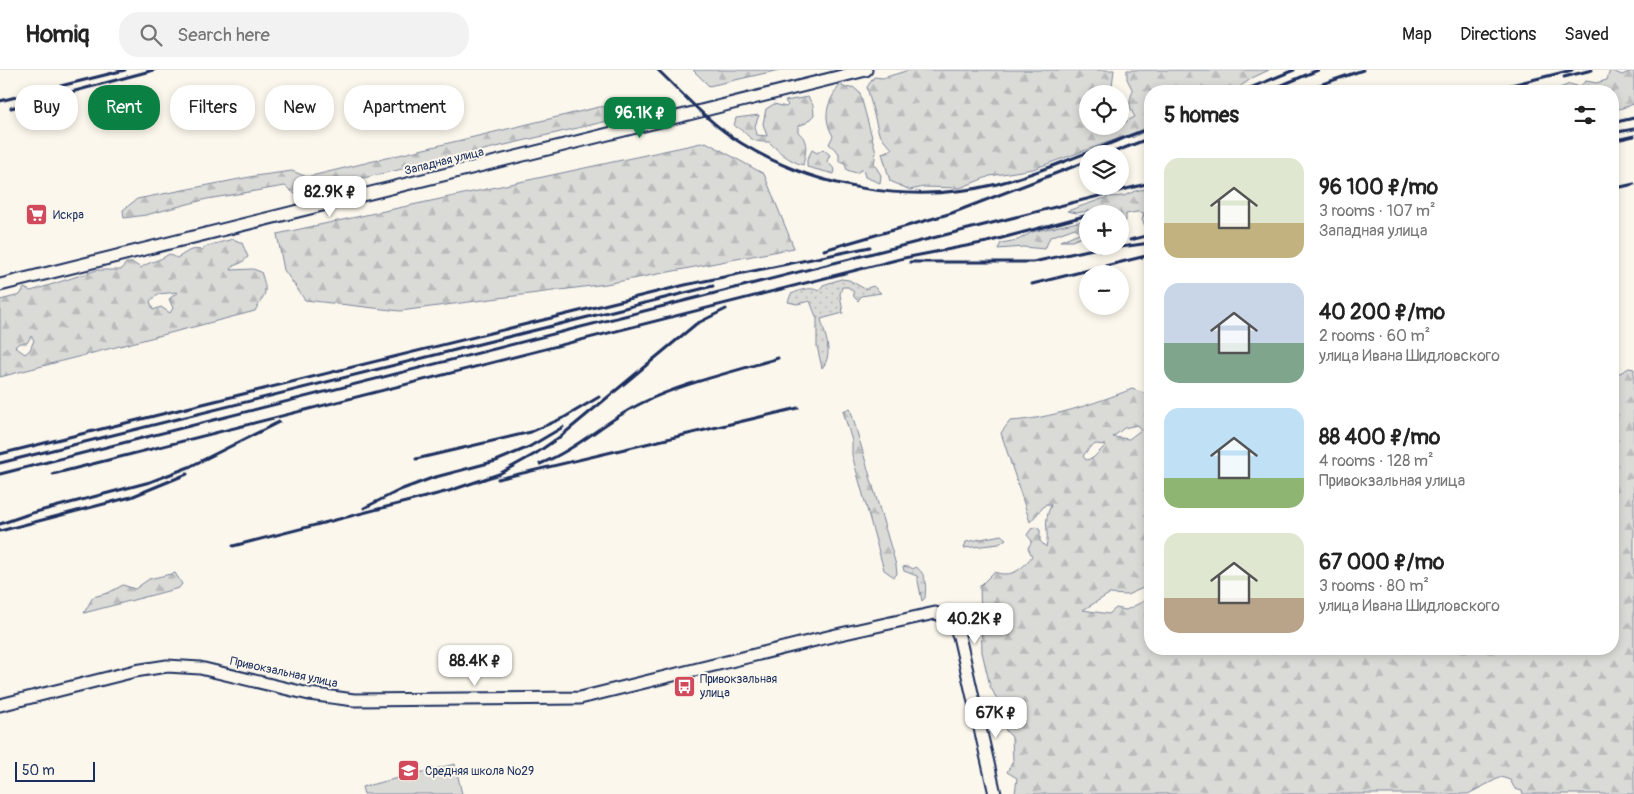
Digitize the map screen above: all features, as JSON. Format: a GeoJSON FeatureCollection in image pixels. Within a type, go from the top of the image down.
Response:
{"type":"FeatureCollection","features":[{"type":"Feature","properties":{"kind":"street","name":"Западная улица"},"geometry":{"type":"LineString","coordinates":[[0,285],[866,70]]}},
{"type":"Feature","properties":{"kind":"street","name":"Привокзальная улица"},"geometry":{"type":"LineString","coordinates":[[0,705],[135,671],[167,666],[200,668],[310,694],[354,700],[580,698],[924,614],[935,613],[947,617],[959,636],[995,794]]}},
{"type":"Feature","properties":{"kind":"green space"},"geometry":{"type":"Polygon","coordinates":[[[693,70],[779,70],[709,86],[693,70]]]}},
{"type":"Feature","properties":{"kind":"green space"},"geometry":{"type":"Polygon","coordinates":[[[909,70],[1114,70],[1112,85],[1079,85],[1079,135],[1128,135],[1100,145],[1079,145],[1079,153],[1033,169],[990,176],[960,188],[924,187],[910,190],[890,181],[882,153],[892,149],[879,134],[867,87],[874,77],[883,78],[909,70]]]}},
{"type":"Feature","properties":{"kind":"green space"},"geometry":{"type":"Polygon","coordinates":[[[1127,70],[1269,70],[1242,85],[1144,85],[1144,132],[1132,138],[1131,134],[1129,135],[1129,120],[1135,117],[1131,110],[1130,98],[1133,91],[1127,79],[1127,70]]]}},
{"type":"Feature","properties":{"kind":"green space"},"geometry":{"type":"Polygon","coordinates":[[[1610,70],[1622,75],[1634,70],[1634,104],[1619,109],[1619,85],[1581,85],[1586,81],[1596,83],[1607,80],[1610,70]]]}},
{"type":"Feature","properties":{"kind":"green space"},"geometry":{"type":"Polygon","coordinates":[[[840,85],[846,88],[853,87],[860,93],[876,152],[874,164],[881,175],[880,183],[865,177],[863,169],[856,173],[847,170],[844,162],[839,162],[839,153],[829,144],[833,136],[827,116],[829,104],[840,85]]]}},
{"type":"Feature","properties":{"kind":"green space"},"geometry":{"type":"Polygon","coordinates":[[[808,97],[813,105],[814,115],[806,123],[798,126],[798,132],[804,139],[806,147],[803,165],[784,156],[769,142],[756,141],[734,126],[736,118],[759,115],[755,126],[757,135],[767,136],[763,124],[766,109],[774,104],[786,107],[788,105],[785,101],[808,97]]]}},
{"type":"Feature","properties":{"kind":"green space"},"geometry":{"type":"Polygon","coordinates":[[[634,104],[642,113],[295,194],[285,186],[207,199],[146,215],[124,218],[123,210],[137,199],[255,176],[292,171],[307,177],[599,107],[634,104]]]}},
{"type":"Feature","properties":{"kind":"green space"},"geometry":{"type":"Polygon","coordinates":[[[706,142],[764,174],[794,248],[606,284],[400,311],[305,300],[284,270],[277,234],[706,142]]]}},
{"type":"Feature","properties":{"kind":"green space"},"geometry":{"type":"Polygon","coordinates":[[[823,149],[830,155],[827,161],[835,170],[834,174],[807,167],[807,160],[812,150],[817,153],[823,149]]]}},
{"type":"Feature","properties":{"kind":"green space"},"geometry":{"type":"Polygon","coordinates":[[[1144,189],[1144,213],[1129,213],[1129,205],[1085,205],[1108,197],[1144,189]]]}},
{"type":"Feature","properties":{"kind":"green space"},"geometry":{"type":"Polygon","coordinates":[[[1079,207],[1079,213],[1067,211],[1079,207]]]}},
{"type":"Feature","properties":{"kind":"green space"},"geometry":{"type":"Polygon","coordinates":[[[1079,222],[1079,231],[1075,228],[1050,237],[1045,249],[1023,247],[998,249],[1001,243],[1018,240],[1032,232],[1079,222]]]}},
{"type":"Feature","properties":{"kind":"green space"},"geometry":{"type":"Polygon","coordinates":[[[1079,233],[1079,238],[1072,241],[1060,241],[1079,233]]]}},
{"type":"Feature","properties":{"kind":"green space"},"geometry":{"type":"Polygon","coordinates":[[[233,239],[242,243],[248,257],[241,263],[233,266],[231,270],[253,269],[261,272],[265,293],[255,311],[0,377],[0,300],[20,295],[24,288],[31,291],[97,270],[121,270],[126,263],[133,263],[141,268],[169,254],[177,258],[189,251],[202,250],[207,246],[233,239]],[[178,292],[158,294],[150,301],[153,310],[161,307],[170,313],[173,308],[169,299],[178,292]],[[31,336],[27,343],[19,343],[15,347],[25,354],[30,350],[34,340],[31,336]]]}},
{"type":"Feature","properties":{"kind":"green space"},"geometry":{"type":"Polygon","coordinates":[[[841,279],[849,280],[865,289],[873,286],[881,293],[861,296],[858,301],[854,297],[853,291],[848,287],[842,287],[840,294],[843,313],[821,319],[828,351],[826,363],[822,368],[817,346],[817,319],[810,301],[797,304],[788,302],[791,294],[808,289],[819,291],[823,285],[841,279]]]}},
{"type":"Feature","properties":{"kind":"green space"},"geometry":{"type":"Polygon","coordinates":[[[1629,368],[1634,369],[1634,794],[1523,794],[1522,791],[1515,789],[1510,780],[1501,777],[1468,794],[1015,794],[1017,778],[1007,772],[1013,761],[1012,737],[1006,731],[1000,705],[990,686],[982,652],[980,586],[994,572],[1006,574],[1016,572],[1028,561],[1032,556],[1028,548],[1032,541],[1027,535],[1031,529],[1036,527],[1040,530],[1040,541],[1046,547],[1047,518],[1051,505],[1046,504],[1030,522],[1001,433],[1010,421],[1056,414],[1132,389],[1144,393],[1144,588],[1127,595],[1109,594],[1083,610],[1109,614],[1116,608],[1126,610],[1144,601],[1144,655],[1619,655],[1619,373],[1629,368]],[[1137,425],[1124,428],[1113,437],[1129,439],[1141,430],[1137,425]],[[1096,444],[1090,447],[1083,456],[1086,460],[1093,458],[1106,445],[1096,444]]]}},
{"type":"Feature","properties":{"kind":"green space"},"geometry":{"type":"Polygon","coordinates":[[[850,408],[896,565],[897,574],[894,577],[884,570],[852,455],[852,441],[843,411],[850,408]]]}},
{"type":"Feature","properties":{"kind":"green space"},"geometry":{"type":"Polygon","coordinates":[[[1001,535],[1006,539],[999,544],[964,548],[966,542],[1001,535]]]}},
{"type":"Feature","properties":{"kind":"green space"},"geometry":{"type":"Polygon","coordinates":[[[908,566],[913,569],[916,567],[924,577],[925,598],[922,601],[917,576],[904,571],[903,567],[908,566]]]}},
{"type":"Feature","properties":{"kind":"green space"},"geometry":{"type":"Polygon","coordinates":[[[175,573],[182,584],[179,588],[84,613],[93,597],[108,593],[123,585],[135,589],[149,579],[175,573]]]}},
{"type":"Feature","properties":{"kind":"green space"},"geometry":{"type":"Polygon","coordinates":[[[455,764],[462,794],[364,794],[362,787],[455,764]]]}},
{"type":"Feature","properties":{"kind":"railway"},"geometry":{"type":"LineString","coordinates":[[0,101],[125,70]]}},
{"type":"Feature","properties":{"kind":"railway"},"geometry":{"type":"LineString","coordinates":[[11,108],[154,70]]}},
{"type":"Feature","properties":{"kind":"railway"},"geometry":{"type":"LineString","coordinates":[[658,70],[708,118],[741,143],[770,159],[801,172],[832,182],[865,189],[931,193],[997,184],[1055,165],[1144,130]]}},
{"type":"Feature","properties":{"kind":"railway"},"geometry":{"type":"LineString","coordinates":[[1258,85],[1294,70]]}},
{"type":"Feature","properties":{"kind":"railway"},"geometry":{"type":"LineString","coordinates":[[1282,85],[1318,70]]}},
{"type":"Feature","properties":{"kind":"railway"},"geometry":{"type":"LineString","coordinates":[[1319,85],[1363,70]]}},
{"type":"Feature","properties":{"kind":"railway"},"geometry":{"type":"LineString","coordinates":[[1511,85],[1572,70]]}},
{"type":"Feature","properties":{"kind":"railway"},"geometry":{"type":"LineString","coordinates":[[1564,77],[1592,70]]}},
{"type":"Feature","properties":{"kind":"railway"},"geometry":{"type":"LineString","coordinates":[[1619,121],[1634,118]]}},
{"type":"Feature","properties":{"kind":"railway"},"geometry":{"type":"LineString","coordinates":[[1619,132],[1634,129]]}},
{"type":"Feature","properties":{"kind":"railway"},"geometry":{"type":"LineString","coordinates":[[1619,139],[1634,136]]}},
{"type":"Feature","properties":{"kind":"railway"},"geometry":{"type":"LineString","coordinates":[[1129,146],[1144,140]]}},
{"type":"Feature","properties":{"kind":"railway"},"geometry":{"type":"LineString","coordinates":[[824,250],[952,213],[1079,164]]}},
{"type":"Feature","properties":{"kind":"railway"},"geometry":{"type":"LineString","coordinates":[[1619,187],[1634,184]]}},
{"type":"Feature","properties":{"kind":"railway"},"geometry":{"type":"LineString","coordinates":[[0,474],[1144,185]]}},
{"type":"Feature","properties":{"kind":"railway"},"geometry":{"type":"LineString","coordinates":[[53,474],[904,258],[987,242],[1079,217]]}},
{"type":"Feature","properties":{"kind":"railway"},"geometry":{"type":"LineString","coordinates":[[1130,240],[1144,236]]}},
{"type":"Feature","properties":{"kind":"railway"},"geometry":{"type":"LineString","coordinates":[[1129,246],[1144,244]]}},
{"type":"Feature","properties":{"kind":"railway"},"geometry":{"type":"LineString","coordinates":[[0,454],[685,285],[870,247]]}},
{"type":"Feature","properties":{"kind":"railway"},"geometry":{"type":"LineString","coordinates":[[910,262],[1033,262],[1079,252]]}},
{"type":"Feature","properties":{"kind":"railway"},"geometry":{"type":"LineString","coordinates":[[1032,284],[1144,256]]}},
{"type":"Feature","properties":{"kind":"railway"},"geometry":{"type":"LineString","coordinates":[[0,463],[713,286]]}},
{"type":"Feature","properties":{"kind":"railway"},"geometry":{"type":"LineString","coordinates":[[233,546],[449,491],[499,474],[535,454],[561,436],[696,324],[726,309]]}},
{"type":"Feature","properties":{"kind":"railway"},"geometry":{"type":"LineString","coordinates":[[540,464],[554,458],[617,417],[644,402],[693,383],[778,358]]}},
{"type":"Feature","properties":{"kind":"railway"},"geometry":{"type":"LineString","coordinates":[[416,459],[531,432],[565,417],[599,397]]}},
{"type":"Feature","properties":{"kind":"railway"},"geometry":{"type":"LineString","coordinates":[[498,479],[798,408]]}},
{"type":"Feature","properties":{"kind":"railway"},"geometry":{"type":"LineString","coordinates":[[0,524],[32,513],[150,482],[189,467],[279,422]]}},
{"type":"Feature","properties":{"kind":"railway"},"geometry":{"type":"LineString","coordinates":[[364,508],[400,490],[432,478],[496,461],[529,447],[563,427]]}},
{"type":"Feature","properties":{"kind":"railway"},"geometry":{"type":"LineString","coordinates":[[0,531],[131,497],[187,474]]}},
{"type":"Feature","properties":{"kind":"place","name":"Искра"},"geometry":{"type":"Point","coordinates":[37,215]}},
{"type":"Feature","properties":{"kind":"place","name":"Привокзальная улица"},"geometry":{"type":"Point","coordinates":[684,686]}},
{"type":"Feature","properties":{"kind":"place","name":"Средняя школа №29"},"geometry":{"type":"Point","coordinates":[409,771]}}]}
